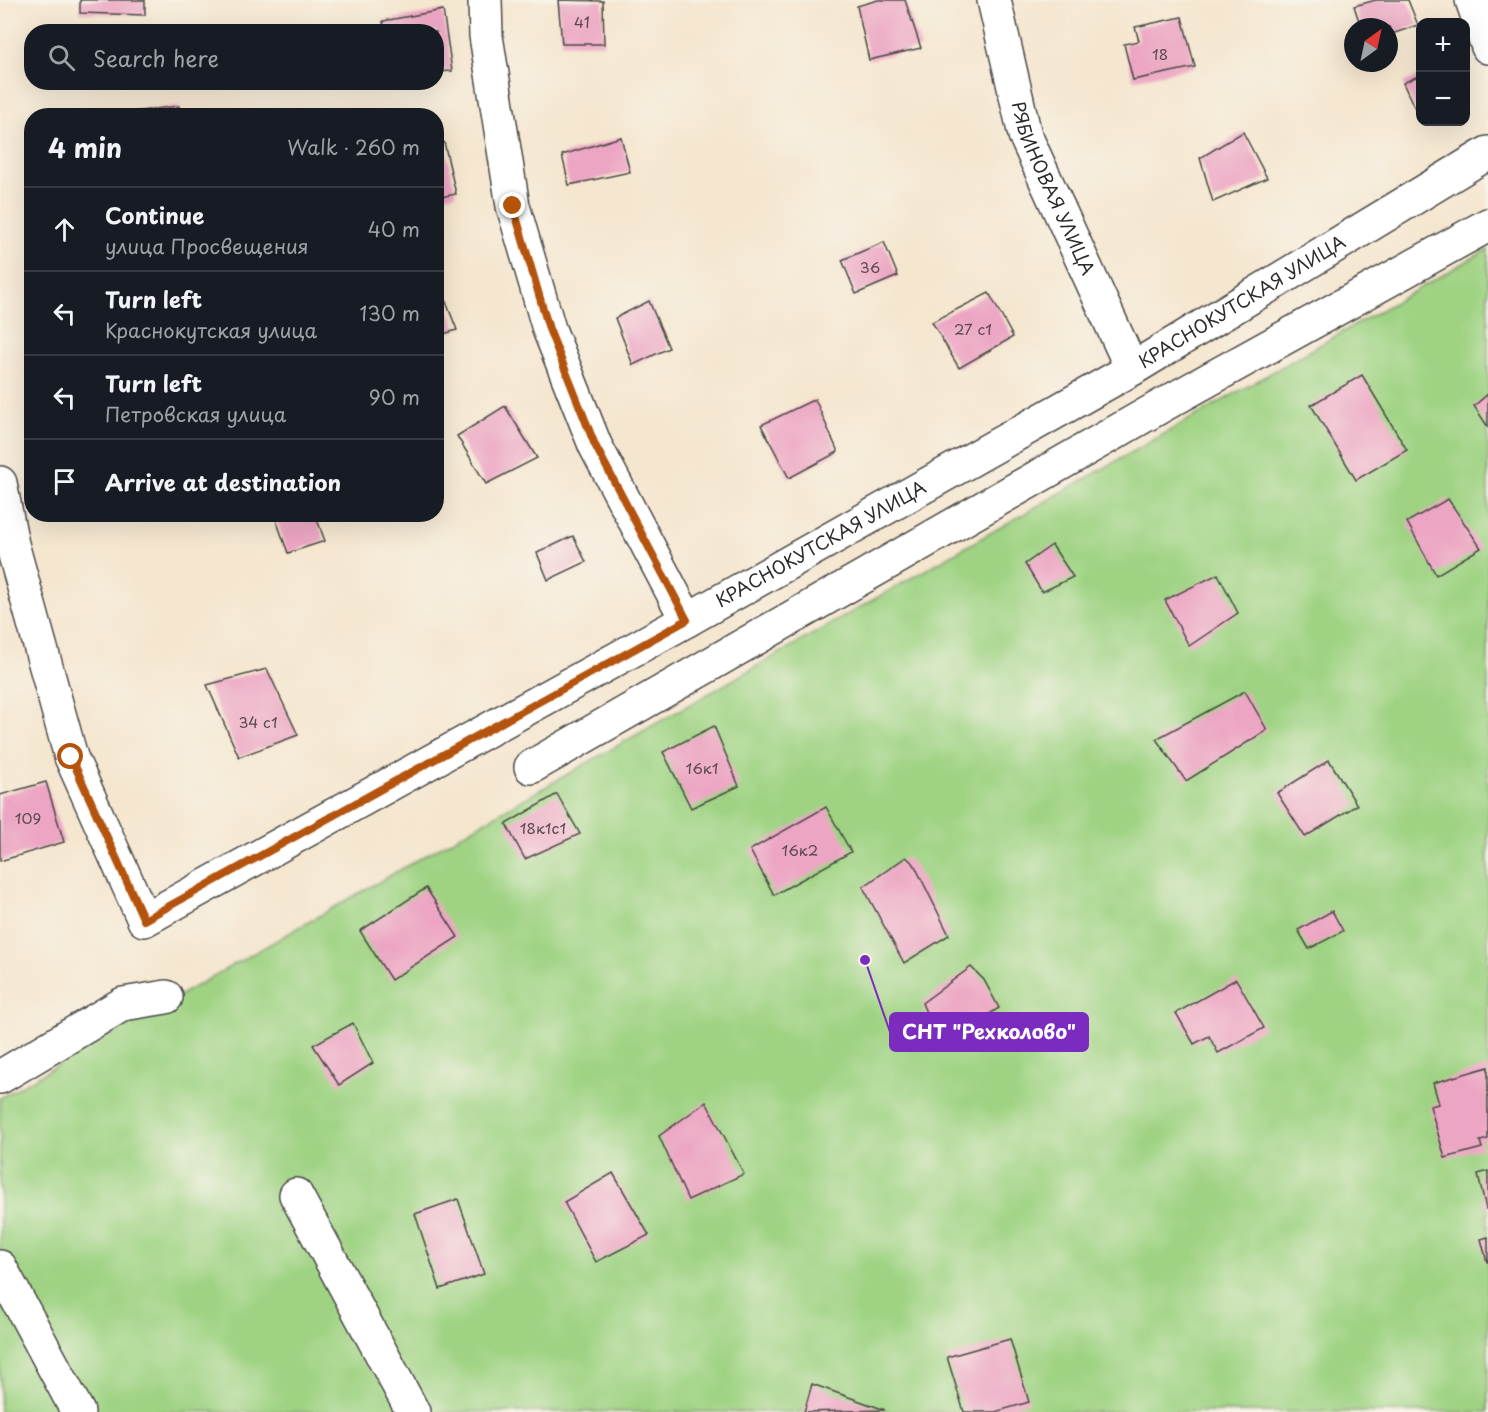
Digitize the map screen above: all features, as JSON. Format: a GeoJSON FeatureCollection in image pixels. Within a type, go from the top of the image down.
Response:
{"type":"FeatureCollection","features":[{"type":"Feature","properties":{"kind":"street"},"geometry":{"type":"LineString","coordinates":[[485,0],[486,36],[513,206],[549,329],[595,445],[687,620]]}},
{"type":"Feature","properties":{"kind":"street","name":"РЯБИНОВАЯ УЛИЦА"},"geometry":{"type":"LineString","coordinates":[[994,0],[1025,135],[1132,369]]}},
{"type":"Feature","properties":{"kind":"street"},"geometry":{"type":"LineString","coordinates":[[1472,0],[1488,47]]}},
{"type":"Feature","properties":{"kind":"street","name":"КРАСНОКУТСКАЯ УЛИЦА"},"geometry":{"type":"LineString","coordinates":[[0,483],[12,544],[71,757],[144,920],[687,620],[1132,369],[1488,153]]}},
{"type":"Feature","properties":{"kind":"street"},"geometry":{"type":"LineString","coordinates":[[531,767],[1163,405],[1488,225]]}},
{"type":"Feature","properties":{"kind":"street"},"geometry":{"type":"LineString","coordinates":[[0,1077],[123,1004],[166,997]]}},
{"type":"Feature","properties":{"kind":"street"},"geometry":{"type":"LineString","coordinates":[[296,1195],[413,1412]]}},
{"type":"Feature","properties":{"kind":"street"},"geometry":{"type":"LineString","coordinates":[[0,1267],[78,1412]]}},
{"type":"Feature","properties":{"kind":"green space"},"geometry":{"type":"Polygon","coordinates":[[[1488,249],[1488,1412],[0,1412],[0,1098],[1488,249]]]}},
{"type":"Feature","properties":{"kind":"building"},"geometry":{"type":"Polygon","coordinates":[[[80,0],[145,0],[145,15],[80,13],[80,0]]]}},
{"type":"Feature","properties":{"kind":"building"},"geometry":{"type":"Polygon","coordinates":[[[558,0],[603,1],[604,44],[562,44],[558,0]]]}},
{"type":"Feature","properties":{"kind":"building"},"geometry":{"type":"Polygon","coordinates":[[[878,0],[905,0],[921,48],[869,60],[857,6],[878,0]]]}},
{"type":"Feature","properties":{"kind":"building"},"geometry":{"type":"Polygon","coordinates":[[[1376,0],[1408,0],[1416,26],[1398,32],[1398,18],[1358,18],[1354,6],[1376,0]]]}},
{"type":"Feature","properties":{"kind":"building"},"geometry":{"type":"Polygon","coordinates":[[[443,10],[452,71],[444,72],[444,24],[383,24],[383,21],[443,10]]]}},
{"type":"Feature","properties":{"kind":"building"},"geometry":{"type":"Polygon","coordinates":[[[1182,17],[1195,67],[1133,80],[1124,44],[1139,41],[1135,27],[1182,17]]]}},
{"type":"Feature","properties":{"kind":"building"},"geometry":{"type":"Polygon","coordinates":[[[1416,77],[1416,111],[1403,83],[1416,77]]]}},
{"type":"Feature","properties":{"kind":"building"},"geometry":{"type":"Polygon","coordinates":[[[1243,132],[1267,178],[1213,202],[1200,158],[1243,132]]]}},
{"type":"Feature","properties":{"kind":"building"},"geometry":{"type":"Polygon","coordinates":[[[621,137],[630,172],[569,185],[562,155],[621,137]]]}},
{"type":"Feature","properties":{"kind":"building"},"geometry":{"type":"Polygon","coordinates":[[[444,142],[456,194],[444,196],[444,142]]]}},
{"type":"Feature","properties":{"kind":"building"},"geometry":{"type":"Polygon","coordinates":[[[884,242],[898,276],[856,294],[842,260],[884,242]]]}},
{"type":"Feature","properties":{"kind":"building"},"geometry":{"type":"Polygon","coordinates":[[[989,293],[1013,337],[959,368],[932,322],[989,293]]]}},
{"type":"Feature","properties":{"kind":"building"},"geometry":{"type":"Polygon","coordinates":[[[444,297],[457,330],[444,334],[444,297]]]}},
{"type":"Feature","properties":{"kind":"building"},"geometry":{"type":"Polygon","coordinates":[[[649,301],[669,348],[633,365],[615,318],[649,301]]]}},
{"type":"Feature","properties":{"kind":"building"},"geometry":{"type":"Polygon","coordinates":[[[1362,375],[1407,450],[1356,480],[1311,405],[1362,375]]]}},
{"type":"Feature","properties":{"kind":"building"},"geometry":{"type":"Polygon","coordinates":[[[1488,394],[1488,427],[1474,406],[1488,394]]]}},
{"type":"Feature","properties":{"kind":"building"},"geometry":{"type":"Polygon","coordinates":[[[815,399],[838,452],[789,478],[761,425],[815,399]]]}},
{"type":"Feature","properties":{"kind":"building"},"geometry":{"type":"Polygon","coordinates":[[[505,406],[537,458],[486,484],[457,436],[505,406]]]}},
{"type":"Feature","properties":{"kind":"building"},"geometry":{"type":"Polygon","coordinates":[[[1448,499],[1481,548],[1436,575],[1407,522],[1448,499]]]}},
{"type":"Feature","properties":{"kind":"building"},"geometry":{"type":"Polygon","coordinates":[[[277,522],[318,522],[325,541],[288,553],[277,522]]]}},
{"type":"Feature","properties":{"kind":"building"},"geometry":{"type":"Polygon","coordinates":[[[573,536],[586,562],[548,580],[537,553],[573,536]]]}},
{"type":"Feature","properties":{"kind":"building"},"geometry":{"type":"Polygon","coordinates":[[[1052,545],[1073,577],[1042,592],[1025,564],[1052,545]]]}},
{"type":"Feature","properties":{"kind":"building"},"geometry":{"type":"Polygon","coordinates":[[[1218,574],[1238,613],[1189,646],[1165,600],[1218,574]]]}},
{"type":"Feature","properties":{"kind":"building"},"geometry":{"type":"Polygon","coordinates":[[[267,669],[298,735],[239,757],[207,685],[267,669]]]}},
{"type":"Feature","properties":{"kind":"building"},"geometry":{"type":"Polygon","coordinates":[[[1245,691],[1267,730],[1186,781],[1156,739],[1245,691]]]}},
{"type":"Feature","properties":{"kind":"building"},"geometry":{"type":"Polygon","coordinates":[[[714,726],[739,786],[691,808],[663,752],[714,726]]]}},
{"type":"Feature","properties":{"kind":"building"},"geometry":{"type":"Polygon","coordinates":[[[1329,760],[1357,805],[1305,837],[1277,793],[1329,760]]]}},
{"type":"Feature","properties":{"kind":"building"},"geometry":{"type":"Polygon","coordinates":[[[46,782],[64,842],[0,861],[0,795],[46,782]]]}},
{"type":"Feature","properties":{"kind":"building"},"geometry":{"type":"Polygon","coordinates":[[[557,794],[580,834],[525,859],[506,824],[557,794]]]}},
{"type":"Feature","properties":{"kind":"building"},"geometry":{"type":"Polygon","coordinates":[[[826,807],[851,852],[774,895],[750,850],[826,807]]]}},
{"type":"Feature","properties":{"kind":"building"},"geometry":{"type":"Polygon","coordinates":[[[906,857],[914,864],[949,935],[904,963],[863,887],[906,857]]]}},
{"type":"Feature","properties":{"kind":"building"},"geometry":{"type":"Polygon","coordinates":[[[426,888],[458,937],[391,980],[360,931],[426,888]]]}},
{"type":"Feature","properties":{"kind":"building"},"geometry":{"type":"Polygon","coordinates":[[[1332,911],[1343,931],[1309,949],[1298,930],[1332,911]]]}},
{"type":"Feature","properties":{"kind":"building"},"geometry":{"type":"Polygon","coordinates":[[[971,967],[984,980],[999,1008],[940,1045],[922,1003],[971,967]]]}},
{"type":"Feature","properties":{"kind":"building"},"geometry":{"type":"Polygon","coordinates":[[[1236,979],[1264,1028],[1218,1053],[1209,1036],[1194,1044],[1176,1013],[1236,979]]]}},
{"type":"Feature","properties":{"kind":"building"},"geometry":{"type":"Polygon","coordinates":[[[353,1023],[373,1063],[339,1085],[313,1045],[353,1023]]]}},
{"type":"Feature","properties":{"kind":"building"},"geometry":{"type":"Polygon","coordinates":[[[1488,1067],[1488,1139],[1480,1141],[1482,1148],[1445,1158],[1430,1106],[1439,1104],[1433,1083],[1488,1067]]]}},
{"type":"Feature","properties":{"kind":"building"},"geometry":{"type":"Polygon","coordinates":[[[706,1102],[744,1174],[688,1200],[659,1136],[706,1102]]]}},
{"type":"Feature","properties":{"kind":"building"},"geometry":{"type":"Polygon","coordinates":[[[1488,1171],[1488,1208],[1486,1209],[1478,1174],[1488,1171]]]}},
{"type":"Feature","properties":{"kind":"building"},"geometry":{"type":"Polygon","coordinates":[[[613,1173],[649,1235],[596,1262],[564,1202],[613,1173]]]}},
{"type":"Feature","properties":{"kind":"building"},"geometry":{"type":"Polygon","coordinates":[[[458,1199],[484,1274],[440,1289],[415,1214],[458,1199]]]}},
{"type":"Feature","properties":{"kind":"building"},"geometry":{"type":"Polygon","coordinates":[[[1488,1237],[1488,1262],[1487,1262],[1481,1239],[1488,1237]]]}},
{"type":"Feature","properties":{"kind":"building"},"geometry":{"type":"Polygon","coordinates":[[[1010,1339],[1029,1402],[995,1412],[964,1412],[947,1357],[1010,1339]]]}},
{"type":"Feature","properties":{"kind":"building"},"geometry":{"type":"Polygon","coordinates":[[[812,1384],[885,1410],[804,1412],[812,1384]]]}},
{"type":"Feature","properties":{"kind":"place","name":"СНТ \"Рехколово\""},"geometry":{"type":"Point","coordinates":[865,960]}},
{"type":"Feature","properties":{"kind":"route"},"geometry":{"type":"LineString","coordinates":[[71,757],[144,920],[687,620],[595,445],[549,329],[513,206]]}}]}
